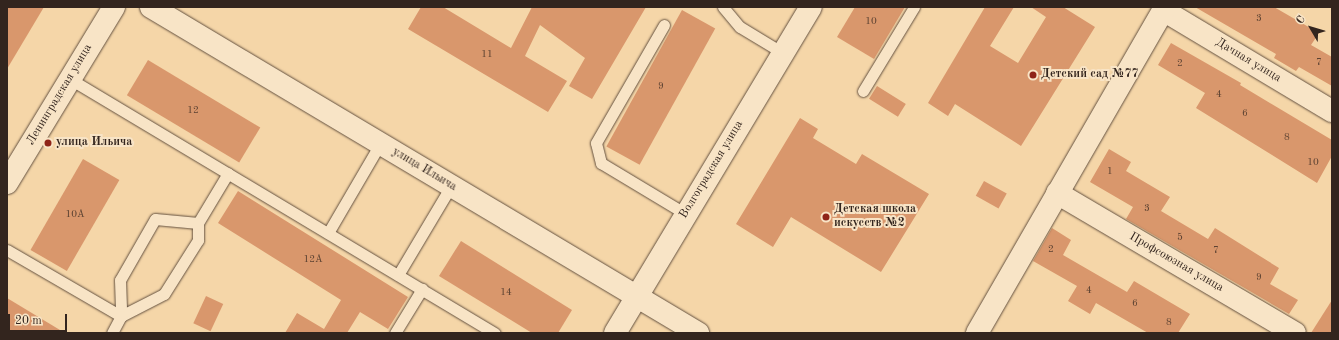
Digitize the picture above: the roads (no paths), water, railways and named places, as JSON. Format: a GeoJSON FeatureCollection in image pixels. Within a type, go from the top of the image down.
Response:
{"type":"FeatureCollection","features":[{"type":"Feature","properties":{"kind":"street","name":"Ленинградская улица"},"geometry":{"type":"LineString","coordinates":[[7,183],[114,7]]}},
{"type":"Feature","properties":{"kind":"street","name":"улица Ильича"},"geometry":{"type":"LineString","coordinates":[[151,7],[698,333]]}},
{"type":"Feature","properties":{"kind":"street","name":"Волгоградская улица"},"geometry":{"type":"LineString","coordinates":[[614,333],[811,7]]}},
{"type":"Feature","properties":{"kind":"street","name":"Дачная улица"},"geometry":{"type":"LineString","coordinates":[[1164,9],[1332,111]]}},
{"type":"Feature","properties":{"kind":"street"},"geometry":{"type":"LineString","coordinates":[[976,333],[1164,9]]}},
{"type":"Feature","properties":{"kind":"street","name":"Профсоюзная улица"},"geometry":{"type":"LineString","coordinates":[[1057,193],[1295,333]]}},
{"type":"Feature","properties":{"kind":"lane"},"geometry":{"type":"LineString","coordinates":[[723,7],[740,27],[783,53]]}},
{"type":"Feature","properties":{"kind":"lane"},"geometry":{"type":"LineString","coordinates":[[863,91],[914,7]]}},
{"type":"Feature","properties":{"kind":"lane"},"geometry":{"type":"LineString","coordinates":[[664,25],[596,143],[601,163],[686,214]]}},
{"type":"Feature","properties":{"kind":"lane"},"geometry":{"type":"LineString","coordinates":[[70,79],[495,333]]}},
{"type":"Feature","properties":{"kind":"lane"},"geometry":{"type":"LineString","coordinates":[[328,233],[380,144]]}},
{"type":"Feature","properties":{"kind":"lane"},"geometry":{"type":"LineString","coordinates":[[121,316],[164,294],[198,240],[198,223],[228,173]]}},
{"type":"Feature","properties":{"kind":"lane"},"geometry":{"type":"LineString","coordinates":[[398,275],[451,186]]}},
{"type":"Feature","properties":{"kind":"lane"},"geometry":{"type":"LineString","coordinates":[[112,333],[121,316],[120,280],[155,219],[198,223]]}},
{"type":"Feature","properties":{"kind":"lane"},"geometry":{"type":"LineString","coordinates":[[7,250],[121,316]]}},
{"type":"Feature","properties":{"kind":"lane"},"geometry":{"type":"LineString","coordinates":[[395,333],[422,289]]}},
{"type":"Feature","properties":{"kind":"place","name":"Детский сад №77"},"geometry":{"type":"Point","coordinates":[1033,75]}},
{"type":"Feature","properties":{"kind":"place","name":"улица Ильича"},"geometry":{"type":"Point","coordinates":[48,143]}},
{"type":"Feature","properties":{"kind":"place","name":"Детская школа искусств №2"},"geometry":{"type":"Point","coordinates":[826,217]}}]}
